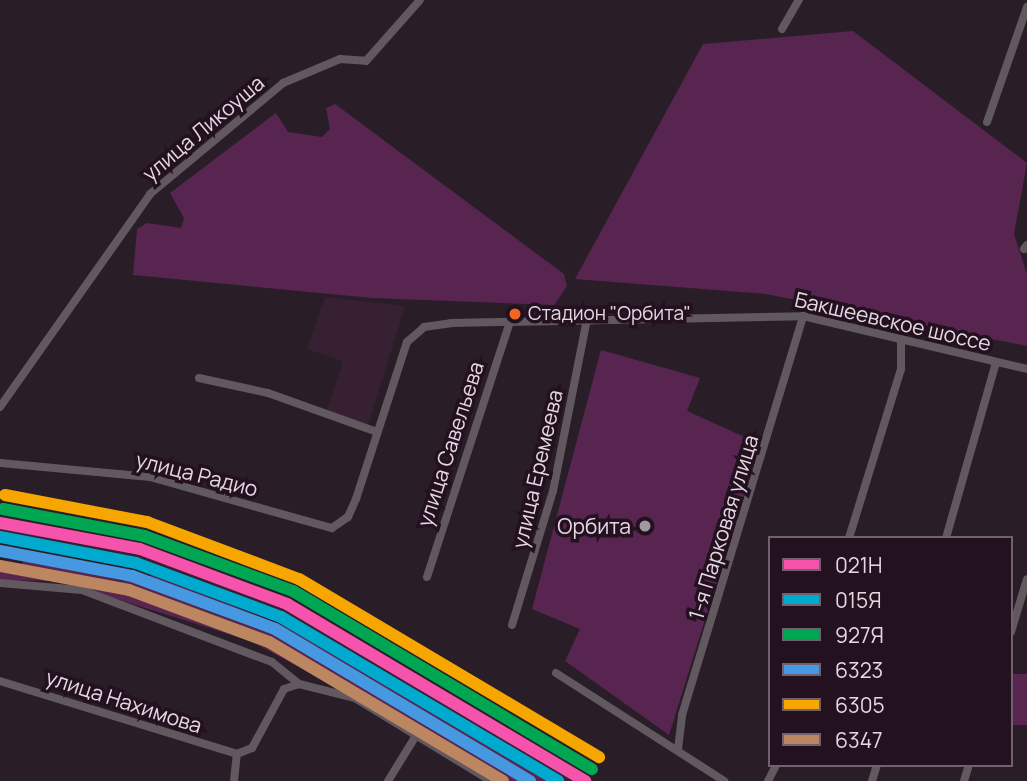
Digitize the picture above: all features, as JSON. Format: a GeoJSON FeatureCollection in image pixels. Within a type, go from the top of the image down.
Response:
{"type":"FeatureCollection","features":[{"type":"Feature","properties":{"kind":"street","name":"улица Ликоуша"},"geometry":{"type":"LineString","coordinates":[[0,407],[150,194],[283,83],[341,59],[366,61],[420,0]]}},
{"type":"Feature","properties":{"kind":"street"},"geometry":{"type":"LineString","coordinates":[[782,29],[799,0]]}},
{"type":"Feature","properties":{"kind":"street"},"geometry":{"type":"LineString","coordinates":[[987,122],[1027,7]]}},
{"type":"Feature","properties":{"kind":"street","name":"Бакшеевское шоссе"},"geometry":{"type":"LineString","coordinates":[[377,432],[402,351],[416,331],[510,321],[803,316],[1027,369]]}},
{"type":"Feature","properties":{"kind":"street","name":"1-я Парковая улица"},"geometry":{"type":"LineString","coordinates":[[678,749],[682,715],[803,316]]}},
{"type":"Feature","properties":{"kind":"street","name":"улица Еремеева"},"geometry":{"type":"LineString","coordinates":[[512,625],[553,491],[587,319]]}},
{"type":"Feature","properties":{"kind":"street","name":"улица Савельева"},"geometry":{"type":"LineString","coordinates":[[427,577],[510,321]]}},
{"type":"Feature","properties":{"kind":"street"},"geometry":{"type":"LineString","coordinates":[[850,536],[901,369],[901,339]]}},
{"type":"Feature","properties":{"kind":"street"},"geometry":{"type":"LineString","coordinates":[[947,536],[996,362]]}},
{"type":"Feature","properties":{"kind":"street"},"geometry":{"type":"LineString","coordinates":[[199,378],[268,393],[377,432]]}},
{"type":"Feature","properties":{"kind":"street","name":"улица Радио"},"geometry":{"type":"LineString","coordinates":[[0,463],[150,477],[321,527],[341,524],[356,499],[377,432]]}},
{"type":"Feature","properties":{"kind":"street"},"geometry":{"type":"LineString","coordinates":[[1013,625],[1027,579]]}},
{"type":"Feature","properties":{"kind":"street"},"geometry":{"type":"LineString","coordinates":[[0,583],[82,590],[272,662],[299,684],[355,698],[491,781]]}},
{"type":"Feature","properties":{"kind":"street"},"geometry":{"type":"LineString","coordinates":[[556,673],[724,781]]}},
{"type":"Feature","properties":{"kind":"street","name":"улица Нахимова"},"geometry":{"type":"LineString","coordinates":[[0,681],[237,754]]}},
{"type":"Feature","properties":{"kind":"street"},"geometry":{"type":"LineString","coordinates":[[234,781],[237,754],[252,748],[285,690],[299,684]]}},
{"type":"Feature","properties":{"kind":"street"},"geometry":{"type":"LineString","coordinates":[[388,781],[417,734]]}},
{"type":"Feature","properties":{"kind":"shaded area"},"geometry":{"type":"Polygon","coordinates":[[[853,31],[1027,163],[1014,234],[1027,274],[1027,346],[766,294],[575,279],[703,44],[853,31]]]}},
{"type":"Feature","properties":{"kind":"shaded area"},"geometry":{"type":"Polygon","coordinates":[[[335,104],[564,274],[567,286],[554,305],[372,298],[133,275],[137,229],[147,223],[181,228],[184,218],[170,193],[276,113],[288,132],[322,137],[330,129],[326,108],[335,104]]]}},
{"type":"Feature","properties":{"kind":"shaded area"},"geometry":{"type":"Polygon","coordinates":[[[325,297],[405,306],[368,425],[327,411],[343,361],[307,349],[325,297]]]}},
{"type":"Feature","properties":{"kind":"shaded area","name":"Орбита"},"geometry":{"type":"Polygon","coordinates":[[[601,350],[700,378],[687,411],[760,444],[669,735],[565,661],[580,629],[532,609],[601,350]]]}},
{"type":"Feature","properties":{"kind":"shaded area"},"geometry":{"type":"Polygon","coordinates":[[[0,518],[141,544],[289,600],[593,781],[565,781],[283,614],[139,560],[0,535],[0,518]]]}},
{"type":"Feature","properties":{"kind":"shaded area"},"geometry":{"type":"Polygon","coordinates":[[[27,556],[121,581],[154,575],[285,626],[548,781],[507,781],[251,641],[59,581],[0,580],[0,571],[17,571],[27,556]]]}},
{"type":"Feature","properties":{"kind":"shaded area"},"geometry":{"type":"Polygon","coordinates":[[[1013,674],[1027,674],[1027,725],[1013,725],[1013,674]]]}},
{"type":"Feature","properties":{"kind":"transit line","name":"6305"},"geometry":{"type":"LineString","coordinates":[[5,495],[147,522],[299,579],[599,757]]}},
{"type":"Feature","properties":{"kind":"transit line","name":"927Я"},"geometry":{"type":"LineString","coordinates":[[3,509],[144,536],[293,591],[592,769]]}},
{"type":"Feature","properties":{"kind":"transit line","name":"021Н"},"geometry":{"type":"LineString","coordinates":[[0,523],[140,549],[287,604],[585,781]]}},
{"type":"Feature","properties":{"kind":"transit line","name":"015Я"},"geometry":{"type":"LineString","coordinates":[[0,537],[136,563],[281,617],[558,781]]}},
{"type":"Feature","properties":{"kind":"transit line","name":"6323"},"geometry":{"type":"LineString","coordinates":[[0,551],[132,576],[275,629],[530,781]]}},
{"type":"Feature","properties":{"kind":"transit line","name":"6347"},"geometry":{"type":"LineString","coordinates":[[0,566],[129,590],[269,642],[503,781]]}},
{"type":"Feature","properties":{"kind":"place","name":"Стадион \"Орбита\""},"geometry":{"type":"Point","coordinates":[515,314]}},
{"type":"Feature","properties":{"kind":"place","name":"Орбита"},"geometry":{"type":"Point","coordinates":[645,526]}}]}
